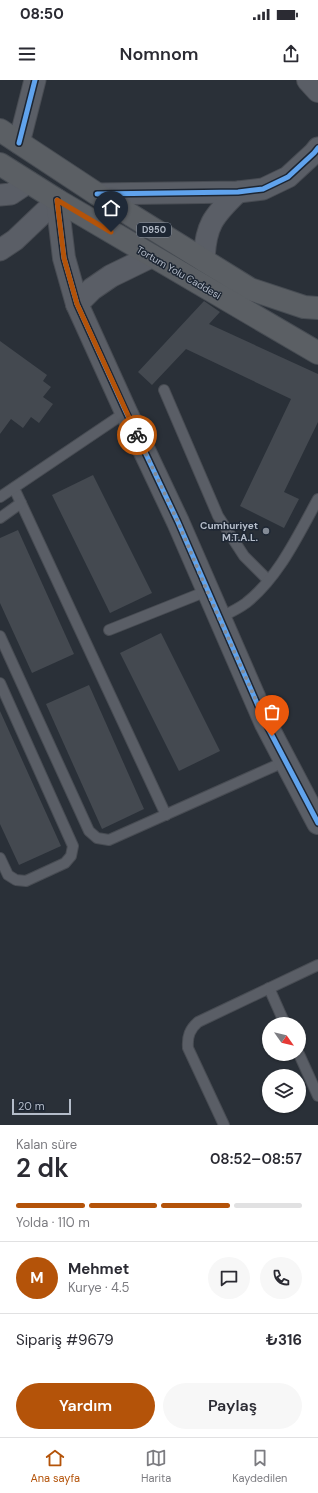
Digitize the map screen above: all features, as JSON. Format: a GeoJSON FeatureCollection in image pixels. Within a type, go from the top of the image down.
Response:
{"type":"FeatureCollection","features":[{"type":"Feature","properties":{"kind":"highway","name":"D950"},"geometry":{"type":"LineString","coordinates":[[0,130],[19,144],[97,194],[204,262],[250,289],[304,307],[318,308]]}},
{"type":"Feature","properties":{"kind":"highway","name":"Tortum Yolu Caddesi"},"geometry":{"type":"LineString","coordinates":[[0,164],[57,200],[318,353]]}},
{"type":"Feature","properties":{"kind":"street"},"geometry":{"type":"LineString","coordinates":[[19,144],[36,80]]}},
{"type":"Feature","properties":{"kind":"street"},"geometry":{"type":"LineString","coordinates":[[308,80],[318,91]]}},
{"type":"Feature","properties":{"kind":"street"},"geometry":{"type":"LineString","coordinates":[[97,194],[238,192],[263,190],[288,177],[314,154],[318,148]]}},
{"type":"Feature","properties":{"kind":"street"},"geometry":{"type":"LineString","coordinates":[[0,195],[11,194],[29,182]]}},
{"type":"Feature","properties":{"kind":"street"},"geometry":{"type":"LineString","coordinates":[[204,262],[204,244],[207,232],[221,209],[238,192]]}},
{"type":"Feature","properties":{"kind":"street"},"geometry":{"type":"LineString","coordinates":[[0,250],[15,240],[57,200]]}},
{"type":"Feature","properties":{"kind":"street"},"geometry":{"type":"LineString","coordinates":[[57,200],[64,258],[77,304],[178,522],[266,724],[318,823]]}},
{"type":"Feature","properties":{"kind":"street"},"geometry":{"type":"LineString","coordinates":[[77,304],[92,289],[111,276],[152,256]]}},
{"type":"Feature","properties":{"kind":"lane"},"geometry":{"type":"LineString","coordinates":[[164,390],[218,516],[244,556],[268,580]]}},
{"type":"Feature","properties":{"kind":"lane"},"geometry":{"type":"LineString","coordinates":[[0,497],[126,412]]}},
{"type":"Feature","properties":{"kind":"lane"},"geometry":{"type":"LineString","coordinates":[[14,488],[166,816]]}},
{"type":"Feature","properties":{"kind":"lane"},"geometry":{"type":"LineString","coordinates":[[219,618],[246,603],[279,567],[318,499]]}},
{"type":"Feature","properties":{"kind":"lane"},"geometry":{"type":"LineString","coordinates":[[0,518],[21,503]]}},
{"type":"Feature","properties":{"kind":"lane"},"geometry":{"type":"LineString","coordinates":[[109,630],[207,591]]}},
{"type":"Feature","properties":{"kind":"lane"},"geometry":{"type":"LineString","coordinates":[[0,636],[85,824],[92,835],[103,840],[109,840],[166,816],[286,761]]}},
{"type":"Feature","properties":{"kind":"lane"},"geometry":{"type":"LineString","coordinates":[[0,683],[73,846],[71,856],[65,863],[26,881],[16,880],[8,875],[0,858]]}},
{"type":"Feature","properties":{"kind":"lane"},"geometry":{"type":"LineString","coordinates":[[224,1125],[188,1048],[187,1040],[192,1027],[198,1022],[318,964]]}},
{"type":"Feature","properties":{"kind":"lane"},"geometry":{"type":"LineString","coordinates":[[269,988],[282,1017]]}},
{"type":"Feature","properties":{"kind":"lane"},"geometry":{"type":"LineString","coordinates":[[302,1061],[318,1096]]}},
{"type":"Feature","properties":{"kind":"building"},"geometry":{"type":"Polygon","coordinates":[[[204,301],[220,312],[209,324],[318,374],[318,422],[284,492],[299,499],[284,528],[240,506],[291,399],[186,349],[152,385],[138,372],[204,301]]]}},
{"type":"Feature","properties":{"kind":"building"},"geometry":{"type":"Polygon","coordinates":[[[0,341],[47,375],[43,381],[51,387],[43,397],[53,404],[39,423],[31,417],[23,428],[11,419],[0,434],[0,341]]]}},
{"type":"Feature","properties":{"kind":"building"},"geometry":{"type":"Polygon","coordinates":[[[93,475],[152,593],[110,613],[52,495],[93,475]]]}},
{"type":"Feature","properties":{"kind":"building"},"geometry":{"type":"Polygon","coordinates":[[[18,530],[74,654],[32,673],[0,603],[0,538],[18,530]]]}},
{"type":"Feature","properties":{"kind":"building"},"geometry":{"type":"Polygon","coordinates":[[[161,633],[220,751],[179,771],[120,653],[161,633]]]}},
{"type":"Feature","properties":{"kind":"building"},"geometry":{"type":"Polygon","coordinates":[[[89,685],[144,809],[102,829],[46,704],[89,685]]]}},
{"type":"Feature","properties":{"kind":"building"},"geometry":{"type":"Polygon","coordinates":[[[0,711],[61,846],[19,865],[0,824],[0,711]]]}},
{"type":"Feature","properties":{"kind":"cycle path"},"geometry":{"type":"LineString","coordinates":[[19,143],[35,80]]}},
{"type":"Feature","properties":{"kind":"cycle path"},"geometry":{"type":"LineString","coordinates":[[97,194],[238,192],[263,189],[288,177],[318,148]]}},
{"type":"Feature","properties":{"kind":"cycle path"},"geometry":{"type":"LineString","coordinates":[[57,200],[64,258],[77,304],[178,522],[266,724],[318,823]]}},
{"type":"Feature","properties":{"kind":"way so far"},"geometry":{"type":"LineString","coordinates":[[137,435],[178,522],[272,736]]}},
{"type":"Feature","properties":{"kind":"place","name":"Cumhuriyet M.T.A.L."},"geometry":{"type":"Point","coordinates":[266,531]}},
{"type":"Feature","properties":{"kind":"route"},"geometry":{"type":"LineString","coordinates":[[111,232],[57,200],[64,258],[77,304],[137,435]]}}]}
